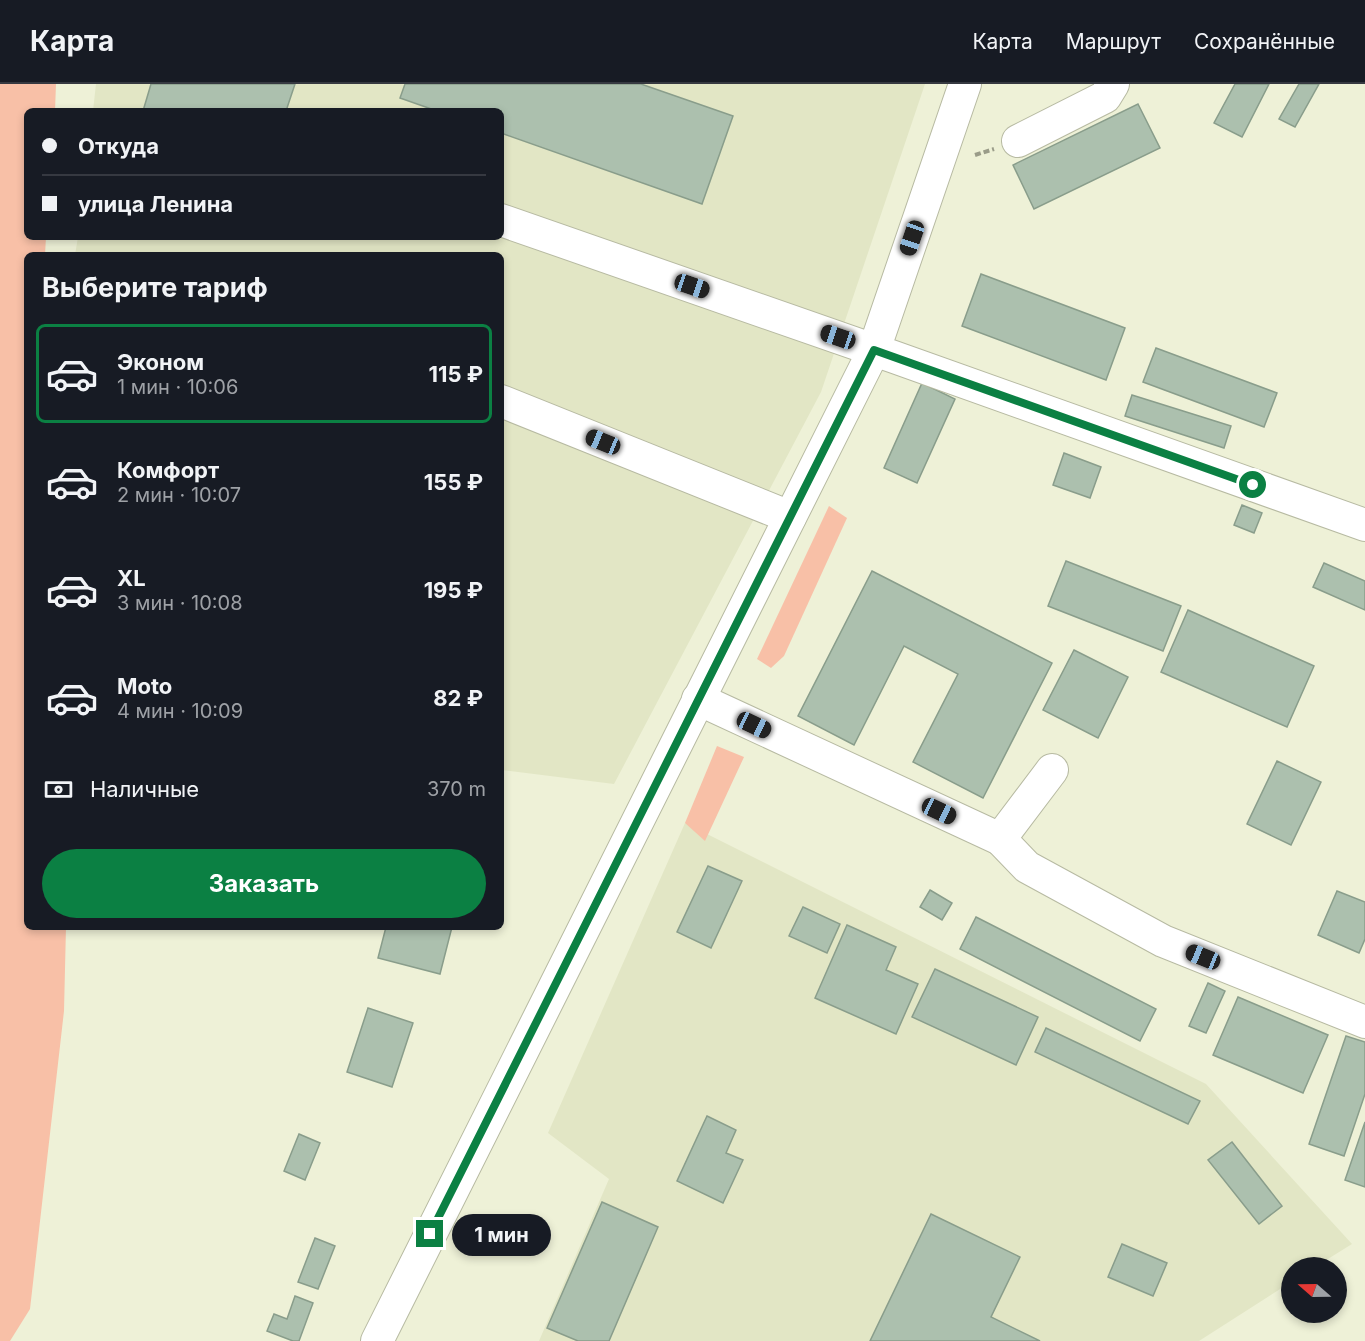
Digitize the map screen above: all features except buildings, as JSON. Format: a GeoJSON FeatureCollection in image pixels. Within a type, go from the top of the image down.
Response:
{"type":"FeatureCollection","features":[{"type":"Feature","properties":{"kind":"street"},"geometry":{"type":"LineString","coordinates":[[377,1341],[874,350],[965,84]]}},
{"type":"Feature","properties":{"kind":"street"},"geometry":{"type":"LineString","coordinates":[[1018,141],[1105,98],[1113,84]]}},
{"type":"Feature","properties":{"kind":"street"},"geometry":{"type":"LineString","coordinates":[[504,221],[1365,525]]}},
{"type":"Feature","properties":{"kind":"street"},"geometry":{"type":"LineString","coordinates":[[504,402],[790,517]]}},
{"type":"Feature","properties":{"kind":"street"},"geometry":{"type":"LineString","coordinates":[[698,699],[1000,839],[1027,867],[1163,941],[1365,1022]]}},
{"type":"Feature","properties":{"kind":"street"},"geometry":{"type":"LineString","coordinates":[[1000,839],[1052,770]]}},
{"type":"Feature","properties":{"kind":"shaded area"},"geometry":{"type":"Polygon","coordinates":[[[0,84],[56,84],[55,108],[24,108],[24,240],[46,240],[45,252],[24,252],[24,930],[66,930],[64,1011],[30,1309],[10,1341],[0,1341],[0,84]]]}},
{"type":"Feature","properties":{"kind":"shaded area"},"geometry":{"type":"Polygon","coordinates":[[[96,84],[925,84],[821,392],[614,784],[504,770],[504,252],[76,252],[78,240],[504,240],[504,108],[93,108],[96,84]]]}},
{"type":"Feature","properties":{"kind":"shaded area"},"geometry":{"type":"Polygon","coordinates":[[[829,506],[847,518],[784,656],[771,668],[757,659],[829,506]]]}},
{"type":"Feature","properties":{"kind":"shaded area"},"geometry":{"type":"Polygon","coordinates":[[[717,746],[744,757],[705,841],[685,823],[717,746]]]}},
{"type":"Feature","properties":{"kind":"shaded area"},"geometry":{"type":"Polygon","coordinates":[[[685,823],[1206,1084],[1352,1244],[1331,1257],[1281,1257],[1281,1288],[1199,1341],[539,1341],[609,1179],[548,1133],[685,823]]]}},
{"type":"Feature","properties":{"kind":"route"},"geometry":{"type":"LineString","coordinates":[[430,1234],[874,350],[1253,485]]}}]}
